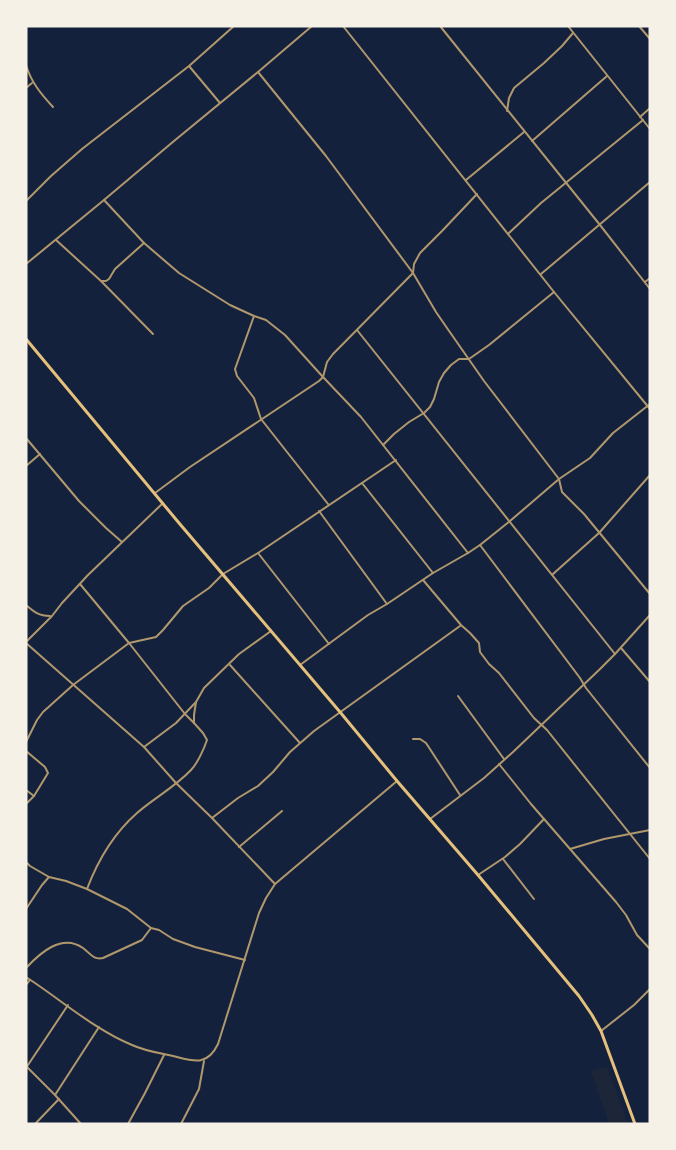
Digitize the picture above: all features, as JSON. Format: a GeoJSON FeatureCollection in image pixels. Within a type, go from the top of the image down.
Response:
{"type":"FeatureCollection","features":[{"type":"Feature","properties":{"kind":"main road"},"geometry":{"type":"LineString","coordinates":[[26,339],[579,996],[601,1031],[635,1124]]}},
{"type":"Feature","properties":{"kind":"street"},"geometry":{"type":"LineString","coordinates":[[26,201],[50,176],[82,149],[189,66],[234,26]]}},
{"type":"Feature","properties":{"kind":"street"},"geometry":{"type":"LineString","coordinates":[[26,264],[312,26]]}},
{"type":"Feature","properties":{"kind":"street"},"geometry":{"type":"LineString","coordinates":[[343,26],[554,292],[650,409]]}},
{"type":"Feature","properties":{"kind":"street"},"geometry":{"type":"LineString","coordinates":[[440,26],[650,289]]}},
{"type":"Feature","properties":{"kind":"street"},"geometry":{"type":"LineString","coordinates":[[568,26],[650,129]]}},
{"type":"Feature","properties":{"kind":"street"},"geometry":{"type":"LineString","coordinates":[[639,26],[650,39]]}},
{"type":"Feature","properties":{"kind":"street"},"geometry":{"type":"LineString","coordinates":[[507,111],[509,98],[514,88],[544,63],[573,33]]}},
{"type":"Feature","properties":{"kind":"street"},"geometry":{"type":"LineString","coordinates":[[26,65],[33,82],[53,106]]}},
{"type":"Feature","properties":{"kind":"street"},"geometry":{"type":"LineString","coordinates":[[189,66],[220,103]]}},
{"type":"Feature","properties":{"kind":"street"},"geometry":{"type":"LineString","coordinates":[[258,72],[326,156],[413,273],[436,312],[469,359],[559,479],[562,492],[584,514],[650,594]]}},
{"type":"Feature","properties":{"kind":"street"},"geometry":{"type":"LineString","coordinates":[[532,141],[607,76]]}},
{"type":"Feature","properties":{"kind":"street"},"geometry":{"type":"LineString","coordinates":[[26,88],[33,82]]}},
{"type":"Feature","properties":{"kind":"street"},"geometry":{"type":"LineString","coordinates":[[640,117],[650,108]]}},
{"type":"Feature","properties":{"kind":"street"},"geometry":{"type":"LineString","coordinates":[[508,234],[541,203],[643,120]]}},
{"type":"Feature","properties":{"kind":"street"},"geometry":{"type":"LineString","coordinates":[[466,180],[524,132]]}},
{"type":"Feature","properties":{"kind":"street"},"geometry":{"type":"LineString","coordinates":[[541,274],[650,182]]}},
{"type":"Feature","properties":{"kind":"street"},"geometry":{"type":"LineString","coordinates":[[155,492],[319,381],[323,377],[327,362],[333,354],[413,273],[414,264],[420,253],[477,194]]}},
{"type":"Feature","properties":{"kind":"street"},"geometry":{"type":"LineString","coordinates":[[104,200],[144,243],[179,273],[230,304],[266,320],[285,335],[361,417],[468,553]]}},
{"type":"Feature","properties":{"kind":"street"},"geometry":{"type":"LineString","coordinates":[[56,240],[101,281],[153,334]]}},
{"type":"Feature","properties":{"kind":"street"},"geometry":{"type":"LineString","coordinates":[[101,281],[109,279],[115,269],[144,243]]}},
{"type":"Feature","properties":{"kind":"street"},"geometry":{"type":"LineString","coordinates":[[645,282],[650,278]]}},
{"type":"Feature","properties":{"kind":"street"},"geometry":{"type":"LineString","coordinates":[[384,445],[409,422],[424,413],[434,400],[439,382],[451,365],[458,359],[469,359],[489,345],[554,292]]}},
{"type":"Feature","properties":{"kind":"street"},"geometry":{"type":"LineString","coordinates":[[254,316],[235,369],[237,376],[254,398],[261,419],[329,504]]}},
{"type":"Feature","properties":{"kind":"street"},"geometry":{"type":"LineString","coordinates":[[357,330],[615,654]]}},
{"type":"Feature","properties":{"kind":"street"},"geometry":{"type":"LineString","coordinates":[[300,665],[368,615],[480,545],[559,479],[590,458],[613,433],[648,405]]}},
{"type":"Feature","properties":{"kind":"street"},"geometry":{"type":"LineString","coordinates":[[26,438],[78,501],[122,542]]}},
{"type":"Feature","properties":{"kind":"street"},"geometry":{"type":"LineString","coordinates":[[26,466],[40,454]]}},
{"type":"Feature","properties":{"kind":"street"},"geometry":{"type":"LineString","coordinates":[[26,742],[43,712],[73,685],[129,642],[156,637],[183,606],[210,588],[223,574],[258,553],[396,460]]}},
{"type":"Feature","properties":{"kind":"street"},"geometry":{"type":"LineString","coordinates":[[552,574],[599,533],[650,475]]}},
{"type":"Feature","properties":{"kind":"street"},"geometry":{"type":"LineString","coordinates":[[362,482],[433,573]]}},
{"type":"Feature","properties":{"kind":"street"},"geometry":{"type":"LineString","coordinates":[[163,503],[88,575],[26,643],[144,747],[176,783],[275,884]]}},
{"type":"Feature","properties":{"kind":"street"},"geometry":{"type":"LineString","coordinates":[[319,511],[387,604]]}},
{"type":"Feature","properties":{"kind":"street"},"geometry":{"type":"LineString","coordinates":[[480,545],[584,684],[650,768]]}},
{"type":"Feature","properties":{"kind":"street"},"geometry":{"type":"LineString","coordinates":[[258,553],[329,644]]}},
{"type":"Feature","properties":{"kind":"street"},"geometry":{"type":"LineString","coordinates":[[423,580],[460,625],[479,643],[480,652],[488,664],[499,673],[534,718],[547,730],[650,858]]}},
{"type":"Feature","properties":{"kind":"street"},"geometry":{"type":"LineString","coordinates":[[80,584],[207,740],[192,770],[138,812],[120,830],[104,852],[87,889]]}},
{"type":"Feature","properties":{"kind":"street"},"geometry":{"type":"LineString","coordinates":[[26,604],[36,613],[43,616],[52,616]]}},
{"type":"Feature","properties":{"kind":"street"},"geometry":{"type":"LineString","coordinates":[[430,819],[505,759],[542,725],[621,648],[650,615]]}},
{"type":"Feature","properties":{"kind":"street"},"geometry":{"type":"LineString","coordinates":[[212,818],[238,798],[258,786],[290,752],[314,731],[460,625]]}},
{"type":"Feature","properties":{"kind":"street"},"geometry":{"type":"LineString","coordinates":[[144,747],[176,723],[196,702],[204,688],[239,654],[271,631]]}},
{"type":"Feature","properties":{"kind":"street"},"geometry":{"type":"LineString","coordinates":[[621,648],[650,682]]}},
{"type":"Feature","properties":{"kind":"street"},"geometry":{"type":"LineString","coordinates":[[230,664],[300,743]]}},
{"type":"Feature","properties":{"kind":"street"},"geometry":{"type":"LineString","coordinates":[[458,696],[505,759]]}},
{"type":"Feature","properties":{"kind":"street"},"geometry":{"type":"LineString","coordinates":[[194,723],[196,702]]}},
{"type":"Feature","properties":{"kind":"street"},"geometry":{"type":"LineString","coordinates":[[413,739],[420,739],[426,743],[460,795]]}},
{"type":"Feature","properties":{"kind":"street"},"geometry":{"type":"LineString","coordinates":[[26,751],[45,767],[48,774],[34,796],[26,804]]}},
{"type":"Feature","properties":{"kind":"street"},"geometry":{"type":"LineString","coordinates":[[499,764],[616,902],[637,935],[650,949]]}},
{"type":"Feature","properties":{"kind":"street"},"geometry":{"type":"LineString","coordinates":[[26,977],[99,1028],[133,1046],[189,1059],[204,1060],[212,1055],[218,1044],[259,913],[275,884],[397,781]]}},
{"type":"Feature","properties":{"kind":"street"},"geometry":{"type":"LineString","coordinates":[[26,790],[34,796]]}},
{"type":"Feature","properties":{"kind":"street"},"geometry":{"type":"LineString","coordinates":[[239,847],[282,811]]}},
{"type":"Feature","properties":{"kind":"street"},"geometry":{"type":"LineString","coordinates":[[478,875],[503,859],[544,819]]}},
{"type":"Feature","properties":{"kind":"street"},"geometry":{"type":"LineString","coordinates":[[570,849],[630,833],[650,830]]}},
{"type":"Feature","properties":{"kind":"street"},"geometry":{"type":"LineString","coordinates":[[503,859],[534,899]]}},
{"type":"Feature","properties":{"kind":"street"},"geometry":{"type":"LineString","coordinates":[[26,862],[49,877],[87,889],[127,909],[151,928],[159,930],[173,939],[245,960]]}},
{"type":"Feature","properties":{"kind":"street"},"geometry":{"type":"LineString","coordinates":[[26,909],[49,877]]}},
{"type":"Feature","properties":{"kind":"street"},"geometry":{"type":"LineString","coordinates":[[26,968],[40,955],[64,942],[82,948],[98,959],[103,958],[142,940],[151,928]]}},
{"type":"Feature","properties":{"kind":"street"},"geometry":{"type":"LineString","coordinates":[[26,985],[30,980]]}},
{"type":"Feature","properties":{"kind":"street"},"geometry":{"type":"LineString","coordinates":[[601,1031],[634,1005],[650,989]]}},
{"type":"Feature","properties":{"kind":"street"},"geometry":{"type":"LineString","coordinates":[[68,1005],[27,1067],[81,1124]]}},
{"type":"Feature","properties":{"kind":"street"},"geometry":{"type":"LineString","coordinates":[[55,1095],[99,1028]]}},
{"type":"Feature","properties":{"kind":"street"},"geometry":{"type":"LineString","coordinates":[[128,1124],[164,1054]]}},
{"type":"Feature","properties":{"kind":"street"},"geometry":{"type":"LineString","coordinates":[[181,1124],[199,1089],[204,1060]]}},
{"type":"Feature","properties":{"kind":"street"},"geometry":{"type":"LineString","coordinates":[[34,1124],[59,1099]]}},
{"type":"Feature","properties":{"kind":"shaded area"},"geometry":{"type":"Polygon","coordinates":[[[607,1067],[628,1124],[609,1124],[591,1071],[607,1067]]]}}]}
